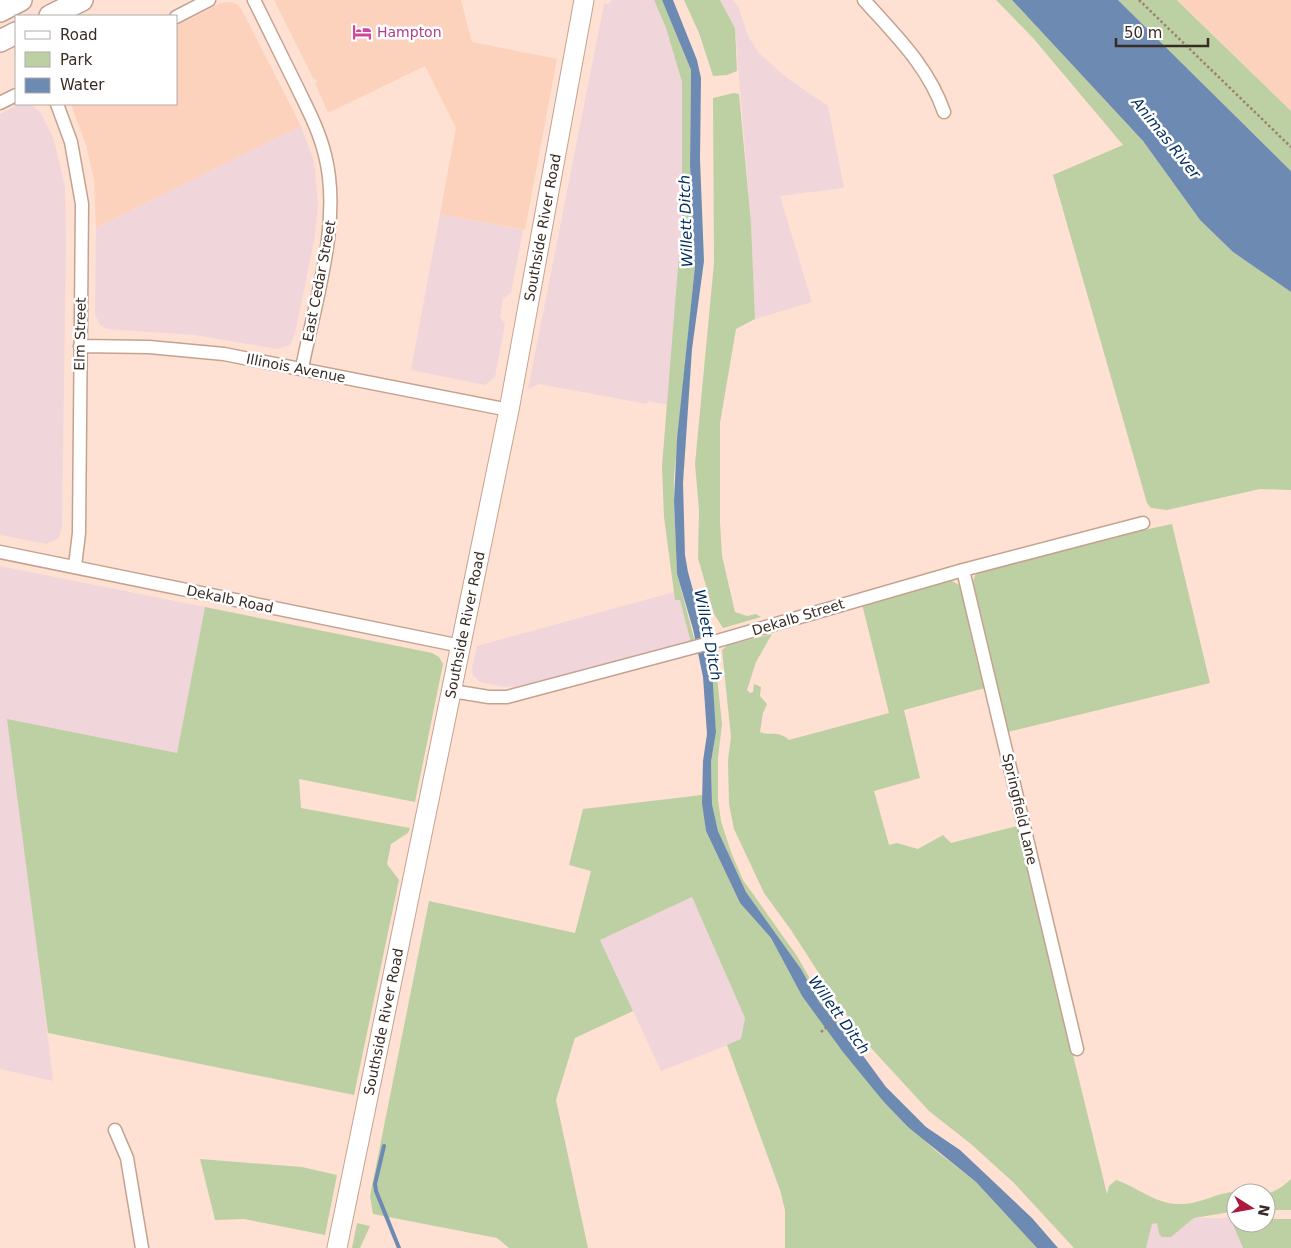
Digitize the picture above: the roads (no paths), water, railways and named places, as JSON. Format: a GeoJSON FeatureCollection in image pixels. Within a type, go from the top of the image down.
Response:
{"type":"FeatureCollection","features":[{"type":"Feature","properties":{"kind":"main road"},"geometry":{"type":"LineString","coordinates":[[0,11],[21,0]]}},
{"type":"Feature","properties":{"kind":"main road"},"geometry":{"type":"LineString","coordinates":[[52,15],[82,0]]}},
{"type":"Feature","properties":{"kind":"main road","name":"Southside River Road"},"geometry":{"type":"LineString","coordinates":[[336,1248],[509,410],[584,0]]}},
{"type":"Feature","properties":{"kind":"main road"},"geometry":{"type":"LineString","coordinates":[[0,41],[15,34]]}},
{"type":"Feature","properties":{"kind":"street"},"geometry":{"type":"LineString","coordinates":[[178,16],[209,0]]}},
{"type":"Feature","properties":{"kind":"street","name":"East Cedar Street"},"geometry":{"type":"LineString","coordinates":[[254,0],[314,123],[326,156],[330,176],[331,215],[329,237],[302,368]]}},
{"type":"Feature","properties":{"kind":"street"},"geometry":{"type":"LineString","coordinates":[[864,0],[920,63],[932,80],[944,112]]}},
{"type":"Feature","properties":{"kind":"street"},"geometry":{"type":"LineString","coordinates":[[0,103],[15,96]]}},
{"type":"Feature","properties":{"kind":"street","name":"Elm Street"},"geometry":{"type":"LineString","coordinates":[[56,105],[71,142],[82,204],[79,542],[75,566]]}},
{"type":"Feature","properties":{"kind":"street","name":"Illinois Avenue"},"geometry":{"type":"LineString","coordinates":[[80,346],[187,349],[302,368],[509,410]]}},
{"type":"Feature","properties":{"kind":"street","name":"Dekalb Street"},"geometry":{"type":"LineString","coordinates":[[452,691],[489,697],[507,697],[713,642],[963,570],[1143,523]]}},
{"type":"Feature","properties":{"kind":"street","name":"Dekalb Road"},"geometry":{"type":"LineString","coordinates":[[0,552],[461,646]]}},
{"type":"Feature","properties":{"kind":"street","name":"Springfield Lane"},"geometry":{"type":"LineString","coordinates":[[963,570],[1077,1048]]}},
{"type":"Feature","properties":{"kind":"street"},"geometry":{"type":"LineString","coordinates":[[115,1130],[127,1158],[142,1248]]}},
{"type":"Feature","properties":{"kind":"water"},"geometry":{"type":"Polygon","coordinates":[[[662,0],[673,0],[697,60],[701,78],[700,159],[704,261],[692,349],[683,483],[685,555],[711,656],[716,732],[711,762],[712,804],[718,831],[746,892],[801,969],[820,1003],[850,1038],[886,1087],[926,1127],[960,1150],[1032,1218],[1058,1248],[1037,1248],[976,1182],[908,1127],[883,1101],[843,1052],[802,996],[771,938],[740,903],[706,831],[702,803],[703,761],[707,734],[703,677],[693,629],[677,574],[674,501],[677,439],[695,266],[690,165],[691,70],[662,0]]]}},
{"type":"Feature","properties":{"kind":"water","name":"Animas River"},"geometry":{"type":"Polygon","coordinates":[[[1012,0],[1118,0],[1291,171],[1291,292],[1233,252],[1200,220],[1143,141],[1012,0]]]}},
{"type":"Feature","properties":{"kind":"waterway"},"geometry":{"type":"LineString","coordinates":[[384,1146],[375,1184],[376,1191],[399,1248]]}},
{"type":"Feature","properties":{"kind":"place","name":"Hampton"},"geometry":{"type":"Point","coordinates":[362,32]}},
{"type":"Feature","properties":{"kind":"water label","name":"Willett Ditch"},"geometry":{"type":"Point","coordinates":[686,221]}},
{"type":"Feature","properties":{"kind":"water label","name":"Willett Ditch"},"geometry":{"type":"Point","coordinates":[708,635]}},
{"type":"Feature","properties":{"kind":"water label","name":"Willett Ditch"},"geometry":{"type":"Point","coordinates":[839,1015]}}]}
